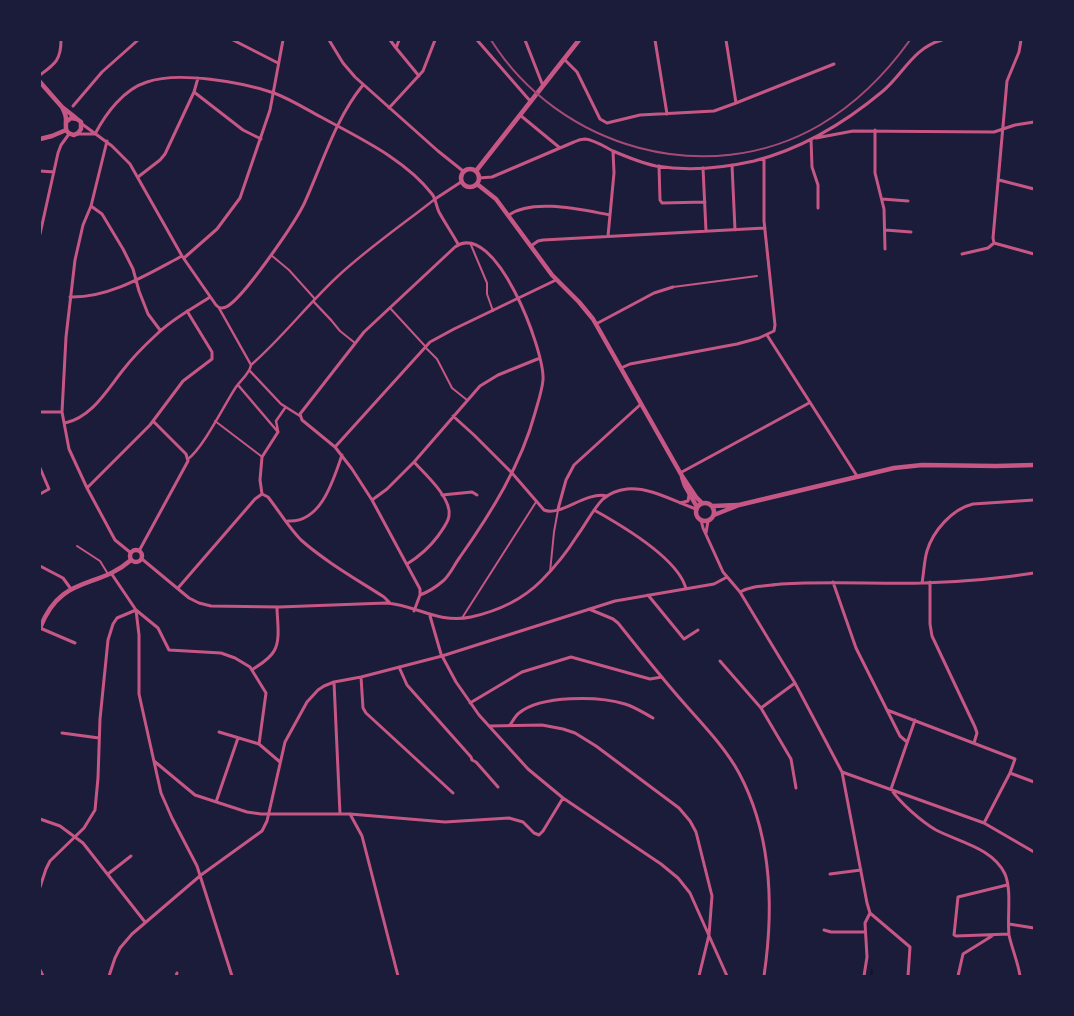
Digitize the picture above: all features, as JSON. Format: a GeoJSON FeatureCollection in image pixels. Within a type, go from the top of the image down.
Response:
{"type":"FeatureCollection","features":[{"type":"Feature","properties":{"kind":"street"},"geometry":{"type":"LineString","coordinates":[[40,75],[58,59],[61,40]]}},
{"type":"Feature","properties":{"kind":"street"},"geometry":{"type":"LineString","coordinates":[[74,106],[102,72],[138,40]]}},
{"type":"Feature","properties":{"kind":"street"},"geometry":{"type":"LineString","coordinates":[[233,40],[279,62]]}},
{"type":"Feature","properties":{"kind":"street"},"geometry":{"type":"LineString","coordinates":[[70,297],[90,296],[136,280],[183,257],[217,229],[238,201],[260,138],[274,93],[283,40]]}},
{"type":"Feature","properties":{"kind":"street"},"geometry":{"type":"LineString","coordinates":[[329,40],[344,63],[364,85],[463,171]]}},
{"type":"Feature","properties":{"kind":"street"},"geometry":{"type":"LineString","coordinates":[[390,40],[419,76]]}},
{"type":"Feature","properties":{"kind":"street"},"geometry":{"type":"LineString","coordinates":[[396,48],[400,40]]}},
{"type":"Feature","properties":{"kind":"street"},"geometry":{"type":"LineString","coordinates":[[389,108],[426,66],[435,40]]}},
{"type":"Feature","properties":{"kind":"street"},"geometry":{"type":"LineString","coordinates":[[477,40],[531,102]]}},
{"type":"Feature","properties":{"kind":"street"},"geometry":{"type":"LineString","coordinates":[[525,40],[543,86]]}},
{"type":"Feature","properties":{"kind":"street"},"geometry":{"type":"LineString","coordinates":[[476,170],[579,40]]}},
{"type":"Feature","properties":{"kind":"street"},"geometry":{"type":"LineString","coordinates":[[655,40],[667,114]]}},
{"type":"Feature","properties":{"kind":"street"},"geometry":{"type":"LineString","coordinates":[[726,40],[736,104]]}},
{"type":"Feature","properties":{"kind":"street"},"geometry":{"type":"LineString","coordinates":[[479,178],[488,178],[585,139],[642,162],[659,166],[703,168],[732,165],[764,158],[810,139],[845,119],[866,105],[897,77],[921,49],[942,40]]}},
{"type":"Feature","properties":{"kind":"street"},"geometry":{"type":"LineString","coordinates":[[994,243],[1007,81],[1019,52],[1021,40]]}},
{"type":"Feature","properties":{"kind":"street"},"geometry":{"type":"LineString","coordinates":[[564,59],[577,72],[602,122],[607,123],[640,116],[709,112],[736,104],[834,64]]}},
{"type":"Feature","properties":{"kind":"street"},"geometry":{"type":"LineString","coordinates":[[95,134],[118,101],[134,88],[148,81],[163,78],[198,78],[274,93],[339,126],[405,168],[431,192],[438,209],[458,244]]}},
{"type":"Feature","properties":{"kind":"street"},"geometry":{"type":"LineString","coordinates":[[138,177],[165,154],[194,92],[198,78]]}},
{"type":"Feature","properties":{"kind":"street"},"geometry":{"type":"LineString","coordinates":[[40,82],[62,107],[126,158],[183,257],[219,308],[251,364],[250,370],[238,385],[196,452],[188,458]]}},
{"type":"Feature","properties":{"kind":"street"},"geometry":{"type":"LineString","coordinates":[[219,308],[225,308],[235,300],[285,237],[303,205],[339,126],[354,98],[364,85]]}},
{"type":"Feature","properties":{"kind":"street"},"geometry":{"type":"LineString","coordinates":[[194,92],[246,132],[260,138]]}},
{"type":"Feature","properties":{"kind":"street"},"geometry":{"type":"LineString","coordinates":[[40,234],[61,145],[67,132],[62,107]]}},
{"type":"Feature","properties":{"kind":"street"},"geometry":{"type":"LineString","coordinates":[[520,115],[560,148]]}},
{"type":"Feature","properties":{"kind":"street"},"geometry":{"type":"LineString","coordinates":[[66,122],[70,118],[77,118]]}},
{"type":"Feature","properties":{"kind":"street"},"geometry":{"type":"LineString","coordinates":[[810,139],[838,132],[875,130],[994,132],[1015,125],[1034,122]]}},
{"type":"Feature","properties":{"kind":"street"},"geometry":{"type":"LineString","coordinates":[[76,134],[82,129],[82,124]]}},
{"type":"Feature","properties":{"kind":"street"},"geometry":{"type":"LineString","coordinates":[[875,130],[875,173],[882,199],[885,249]]}},
{"type":"Feature","properties":{"kind":"street"},"geometry":{"type":"LineString","coordinates":[[40,139],[67,132],[95,134]]}},
{"type":"Feature","properties":{"kind":"street"},"geometry":{"type":"LineString","coordinates":[[810,139],[812,167],[818,185],[818,208]]}},
{"type":"Feature","properties":{"kind":"street"},"geometry":{"type":"LineString","coordinates":[[107,141],[75,260],[63,372],[62,412],[69,449],[87,488],[117,543],[131,553]]}},
{"type":"Feature","properties":{"kind":"street"},"geometry":{"type":"LineString","coordinates":[[608,236],[614,168],[613,151]]}},
{"type":"Feature","properties":{"kind":"street"},"geometry":{"type":"LineString","coordinates":[[621,368],[630,364],[738,344],[767,335],[775,330],[765,228],[764,158]]}},
{"type":"Feature","properties":{"kind":"street"},"geometry":{"type":"LineString","coordinates":[[732,165],[735,230]]}},
{"type":"Feature","properties":{"kind":"street"},"geometry":{"type":"LineString","coordinates":[[659,166],[660,200],[662,203],[705,202]]}},
{"type":"Feature","properties":{"kind":"street"},"geometry":{"type":"LineString","coordinates":[[470,168],[476,170],[479,178],[477,184],[470,187],[464,186],[460,176],[463,171],[470,168]]}},
{"type":"Feature","properties":{"kind":"street"},"geometry":{"type":"LineString","coordinates":[[703,168],[706,231]]}},
{"type":"Feature","properties":{"kind":"street"},"geometry":{"type":"LineString","coordinates":[[40,171],[54,172]]}},
{"type":"Feature","properties":{"kind":"street"},"geometry":{"type":"LineString","coordinates":[[999,180],[1034,189]]}},
{"type":"Feature","properties":{"kind":"street"},"geometry":{"type":"LineString","coordinates":[[251,364],[269,349],[314,300],[367,252],[435,199],[461,182]]}},
{"type":"Feature","properties":{"kind":"street"},"geometry":{"type":"LineString","coordinates":[[477,184],[493,196],[556,280],[579,302],[596,324],[696,497],[702,503],[708,503],[712,506],[739,505]]}},
{"type":"Feature","properties":{"kind":"street"},"geometry":{"type":"LineString","coordinates":[[882,199],[908,201]]}},
{"type":"Feature","properties":{"kind":"street"},"geometry":{"type":"LineString","coordinates":[[91,206],[102,214],[120,244],[133,269],[148,314],[160,330]]}},
{"type":"Feature","properties":{"kind":"street"},"geometry":{"type":"LineString","coordinates":[[509,215],[516,211],[544,206],[610,215]]}},
{"type":"Feature","properties":{"kind":"street"},"geometry":{"type":"LineString","coordinates":[[531,246],[540,241],[765,228]]}},
{"type":"Feature","properties":{"kind":"street"},"geometry":{"type":"LineString","coordinates":[[885,230],[911,232]]}},
{"type":"Feature","properties":{"kind":"street"},"geometry":{"type":"LineString","coordinates":[[300,416],[301,412],[368,328],[458,244],[470,243],[483,248],[507,277],[531,330],[540,358],[543,379],[531,429],[512,473],[448,576],[433,589],[420,595]]}},
{"type":"Feature","properties":{"kind":"street"},"geometry":{"type":"LineString","coordinates":[[962,254],[988,248],[994,243]]}},
{"type":"Feature","properties":{"kind":"street"},"geometry":{"type":"LineString","coordinates":[[994,243],[1034,254]]}},
{"type":"Feature","properties":{"kind":"street"},"geometry":{"type":"LineString","coordinates":[[334,446],[425,347],[442,334],[518,300],[556,280]]}},
{"type":"Feature","properties":{"kind":"street"},"geometry":{"type":"LineString","coordinates":[[596,324],[654,293],[673,287]]}},
{"type":"Feature","properties":{"kind":"street"},"geometry":{"type":"LineString","coordinates":[[65,423],[78,418],[92,408],[124,369],[160,330],[176,317],[210,297]]}},
{"type":"Feature","properties":{"kind":"street"},"geometry":{"type":"LineString","coordinates":[[314,300],[331,321]]}},
{"type":"Feature","properties":{"kind":"street"},"geometry":{"type":"LineString","coordinates":[[87,488],[153,421],[181,383],[210,362],[212,352],[187,311]]}},
{"type":"Feature","properties":{"kind":"street"},"geometry":{"type":"LineString","coordinates":[[767,335],[857,476]]}},
{"type":"Feature","properties":{"kind":"street"},"geometry":{"type":"LineString","coordinates":[[372,500],[387,489],[414,462],[480,386],[494,376],[540,358]]}},
{"type":"Feature","properties":{"kind":"street"},"geometry":{"type":"LineString","coordinates":[[250,370],[285,408],[300,416],[302,420],[334,446],[342,456],[372,500],[420,589],[420,595],[414,610]]}},
{"type":"Feature","properties":{"kind":"street"},"geometry":{"type":"LineString","coordinates":[[238,385],[278,432]]}},
{"type":"Feature","properties":{"kind":"street"},"geometry":{"type":"LineString","coordinates":[[681,474],[810,402]]}},
{"type":"Feature","properties":{"kind":"street"},"geometry":{"type":"LineString","coordinates":[[558,510],[566,480],[574,465],[641,404]]}},
{"type":"Feature","properties":{"kind":"street"},"geometry":{"type":"LineString","coordinates":[[262,494],[260,480],[262,456],[278,432],[276,421],[285,408]]}},
{"type":"Feature","properties":{"kind":"street"},"geometry":{"type":"LineString","coordinates":[[40,412],[62,412]]}},
{"type":"Feature","properties":{"kind":"street"},"geometry":{"type":"LineString","coordinates":[[452,416],[474,435],[512,473],[536,502],[548,512],[558,510],[593,495],[607,496]]}},
{"type":"Feature","properties":{"kind":"street"},"geometry":{"type":"LineString","coordinates":[[139,551],[188,465],[186,454],[153,421]]}},
{"type":"Feature","properties":{"kind":"street"},"geometry":{"type":"LineString","coordinates":[[287,521],[300,520],[310,516],[316,510],[322,502],[342,456]]}},
{"type":"Feature","properties":{"kind":"street"},"geometry":{"type":"LineString","coordinates":[[407,564],[428,549],[448,521],[449,511],[442,494],[414,462]]}},
{"type":"Feature","properties":{"kind":"street"},"geometry":{"type":"LineString","coordinates":[[706,534],[708,521],[714,515],[739,505],[894,468],[922,465],[1034,465]]}},
{"type":"Feature","properties":{"kind":"street"},"geometry":{"type":"LineString","coordinates":[[40,468],[49,489],[40,494]]}},
{"type":"Feature","properties":{"kind":"street"},"geometry":{"type":"LineString","coordinates":[[681,474],[689,495],[697,508],[697,516],[701,520],[727,578],[740,592],[795,683],[842,772],[870,913],[910,947],[908,976]]}},
{"type":"Feature","properties":{"kind":"street"},"geometry":{"type":"LineString","coordinates":[[139,551],[142,554],[142,559],[195,601],[211,606],[277,607],[390,604],[445,618],[462,618],[510,604],[534,588],[550,572],[576,539],[594,510],[607,496],[619,490],[635,489],[697,508]]}},
{"type":"Feature","properties":{"kind":"street"},"geometry":{"type":"LineString","coordinates":[[442,494],[472,492],[477,495]]}},
{"type":"Feature","properties":{"kind":"street"},"geometry":{"type":"LineString","coordinates":[[262,494],[268,497],[297,535],[310,547],[384,597],[390,604]]}},
{"type":"Feature","properties":{"kind":"street"},"geometry":{"type":"LineString","coordinates":[[178,588],[255,498],[262,494]]}},
{"type":"Feature","properties":{"kind":"street"},"geometry":{"type":"LineString","coordinates":[[680,503],[688,501],[689,495]]}},
{"type":"Feature","properties":{"kind":"street"},"geometry":{"type":"LineString","coordinates":[[922,583],[930,544],[938,530],[951,516],[974,504],[1034,500]]}},
{"type":"Feature","properties":{"kind":"street"},"geometry":{"type":"LineString","coordinates":[[697,508],[702,503]]}},
{"type":"Feature","properties":{"kind":"street"},"geometry":{"type":"LineString","coordinates":[[712,506],[714,515]]}},
{"type":"Feature","properties":{"kind":"street"},"geometry":{"type":"LineString","coordinates":[[594,510],[666,559],[681,576],[686,589]]}},
{"type":"Feature","properties":{"kind":"street"},"geometry":{"type":"LineString","coordinates":[[701,520],[708,521]]}},
{"type":"Feature","properties":{"kind":"street"},"geometry":{"type":"LineString","coordinates":[[131,553],[135,550],[139,551]]}},
{"type":"Feature","properties":{"kind":"street"},"geometry":{"type":"LineString","coordinates":[[131,553],[131,560]]}},
{"type":"Feature","properties":{"kind":"street"},"geometry":{"type":"LineString","coordinates":[[131,560],[137,563],[142,559]]}},
{"type":"Feature","properties":{"kind":"street"},"geometry":{"type":"LineString","coordinates":[[75,642],[40,628],[55,602],[71,589],[110,574],[131,560]]}},
{"type":"Feature","properties":{"kind":"street"},"geometry":{"type":"LineString","coordinates":[[40,566],[62,578],[71,589]]}},
{"type":"Feature","properties":{"kind":"street"},"geometry":{"type":"LineString","coordinates":[[740,592],[752,587],[833,582],[922,583],[1034,573]]}},
{"type":"Feature","properties":{"kind":"street"},"geometry":{"type":"LineString","coordinates":[[110,574],[136,610],[158,628],[169,650],[209,651],[226,654],[242,661],[252,670],[266,693],[259,744]]}},
{"type":"Feature","properties":{"kind":"street"},"geometry":{"type":"LineString","coordinates":[[109,976],[120,948],[145,922],[182,893],[201,875],[259,835],[266,825],[280,762],[288,736],[310,698],[322,687],[334,682],[442,656],[624,599],[716,583],[727,578]]}},
{"type":"Feature","properties":{"kind":"street"},"geometry":{"type":"LineString","coordinates":[[833,582],[856,648],[900,736],[907,742]]}},
{"type":"Feature","properties":{"kind":"street"},"geometry":{"type":"LineString","coordinates":[[930,582],[930,624],[932,636],[976,727],[977,733],[974,742]]}},
{"type":"Feature","properties":{"kind":"street"},"geometry":{"type":"LineString","coordinates":[[648,596],[684,640],[698,630]]}},
{"type":"Feature","properties":{"kind":"street"},"geometry":{"type":"LineString","coordinates":[[252,670],[275,650],[277,607]]}},
{"type":"Feature","properties":{"kind":"street"},"geometry":{"type":"LineString","coordinates":[[588,609],[616,621],[738,771],[756,812],[763,839],[770,893],[770,924],[764,976]]}},
{"type":"Feature","properties":{"kind":"street"},"geometry":{"type":"LineString","coordinates":[[40,887],[50,861],[76,838],[95,810],[106,653],[110,634],[117,618],[136,610]]}},
{"type":"Feature","properties":{"kind":"street"},"geometry":{"type":"LineString","coordinates":[[136,610],[139,635],[139,694],[161,793],[201,875],[232,976]]}},
{"type":"Feature","properties":{"kind":"street"},"geometry":{"type":"LineString","coordinates":[[430,615],[442,656],[470,703],[531,772],[563,798],[661,864],[678,878],[690,893],[728,976]]}},
{"type":"Feature","properties":{"kind":"street"},"geometry":{"type":"LineString","coordinates":[[470,703],[522,672],[569,657],[650,679],[662,677]]}},
{"type":"Feature","properties":{"kind":"street"},"geometry":{"type":"LineString","coordinates":[[720,661],[761,708],[789,756],[796,788]]}},
{"type":"Feature","properties":{"kind":"street"},"geometry":{"type":"LineString","coordinates":[[399,667],[408,687],[498,787]]}},
{"type":"Feature","properties":{"kind":"street"},"geometry":{"type":"LineString","coordinates":[[360,677],[363,708],[366,713],[454,793]]}},
{"type":"Feature","properties":{"kind":"street"},"geometry":{"type":"LineString","coordinates":[[334,682],[340,814]]}},
{"type":"Feature","properties":{"kind":"street"},"geometry":{"type":"LineString","coordinates":[[761,708],[795,683]]}},
{"type":"Feature","properties":{"kind":"street"},"geometry":{"type":"LineString","coordinates":[[510,726],[517,714],[524,710],[548,702],[566,699],[594,699],[621,703],[653,718]]}},
{"type":"Feature","properties":{"kind":"street"},"geometry":{"type":"LineString","coordinates":[[887,710],[1014,758],[1016,761],[984,823]]}},
{"type":"Feature","properties":{"kind":"street"},"geometry":{"type":"LineString","coordinates":[[890,789],[915,720]]}},
{"type":"Feature","properties":{"kind":"street"},"geometry":{"type":"LineString","coordinates":[[489,726],[542,725],[575,733],[596,746],[682,811],[696,832],[712,896],[709,935],[699,976]]}},
{"type":"Feature","properties":{"kind":"street"},"geometry":{"type":"LineString","coordinates":[[219,732],[259,744],[280,762]]}},
{"type":"Feature","properties":{"kind":"street"},"geometry":{"type":"LineString","coordinates":[[62,733],[99,738]]}},
{"type":"Feature","properties":{"kind":"street"},"geometry":{"type":"LineString","coordinates":[[216,802],[238,738]]}},
{"type":"Feature","properties":{"kind":"street"},"geometry":{"type":"LineString","coordinates":[[154,761],[195,795],[247,812],[268,814],[350,814],[445,822],[509,818],[523,822],[534,833],[539,835],[543,832],[563,798]]}},
{"type":"Feature","properties":{"kind":"street"},"geometry":{"type":"LineString","coordinates":[[842,772],[984,823],[1034,852]]}},
{"type":"Feature","properties":{"kind":"street"},"geometry":{"type":"LineString","coordinates":[[1010,773],[1034,782]]}},
{"type":"Feature","properties":{"kind":"street"},"geometry":{"type":"LineString","coordinates":[[890,789],[896,797],[932,827],[975,847],[994,860],[1004,873],[1007,885],[1009,934],[1020,976]]}},
{"type":"Feature","properties":{"kind":"street"},"geometry":{"type":"LineString","coordinates":[[350,814],[362,836],[398,976]]}},
{"type":"Feature","properties":{"kind":"street"},"geometry":{"type":"LineString","coordinates":[[40,819],[60,826],[83,843],[145,922]]}},
{"type":"Feature","properties":{"kind":"street"},"geometry":{"type":"LineString","coordinates":[[108,874],[131,856]]}},
{"type":"Feature","properties":{"kind":"street"},"geometry":{"type":"LineString","coordinates":[[830,874],[861,870]]}},
{"type":"Feature","properties":{"kind":"street"},"geometry":{"type":"LineString","coordinates":[[1007,885],[960,896],[958,898],[954,936],[1009,934]]}},
{"type":"Feature","properties":{"kind":"street"},"geometry":{"type":"LineString","coordinates":[[864,976],[867,957],[865,923],[870,913]]}},
{"type":"Feature","properties":{"kind":"street"},"geometry":{"type":"LineString","coordinates":[[1009,924],[1034,928]]}},
{"type":"Feature","properties":{"kind":"street"},"geometry":{"type":"LineString","coordinates":[[824,930],[831,932],[865,932]]}},
{"type":"Feature","properties":{"kind":"street"},"geometry":{"type":"LineString","coordinates":[[958,976],[961,958],[965,952],[994,935]]}},
{"type":"Feature","properties":{"kind":"street"},"geometry":{"type":"LineString","coordinates":[[40,970],[43,976]]}},
{"type":"Feature","properties":{"kind":"lane"},"geometry":{"type":"LineString","coordinates":[[470,243],[487,282],[487,294],[493,311]]}},
{"type":"Feature","properties":{"kind":"lane"},"geometry":{"type":"LineString","coordinates":[[271,255],[289,270],[314,300]]}},
{"type":"Feature","properties":{"kind":"lane"},"geometry":{"type":"LineString","coordinates":[[673,287],[757,276]]}},
{"type":"Feature","properties":{"kind":"lane"},"geometry":{"type":"LineString","coordinates":[[390,308],[436,359],[452,388],[467,400]]}},
{"type":"Feature","properties":{"kind":"lane"},"geometry":{"type":"LineString","coordinates":[[331,321],[355,343]]}},
{"type":"Feature","properties":{"kind":"lane"},"geometry":{"type":"LineString","coordinates":[[215,421],[262,456]]}},
{"type":"Feature","properties":{"kind":"lane"},"geometry":{"type":"LineString","coordinates":[[462,618],[536,502]]}},
{"type":"Feature","properties":{"kind":"lane"},"geometry":{"type":"LineString","coordinates":[[550,572],[558,510]]}},
{"type":"Feature","properties":{"kind":"lane"},"geometry":{"type":"LineString","coordinates":[[78,546],[100,561],[110,574]]}},
{"type":"Feature","properties":{"kind":"waterway"},"geometry":{"type":"LineString","coordinates":[[871,976],[872,970]]}},
{"type":"Feature","properties":{"kind":"railway"},"geometry":{"type":"LineString","coordinates":[[491,40],[520,77],[555,108],[595,132],[639,148],[684,156],[730,155],[776,145],[820,125],[870,87],[891,65],[910,40]]}}]}
